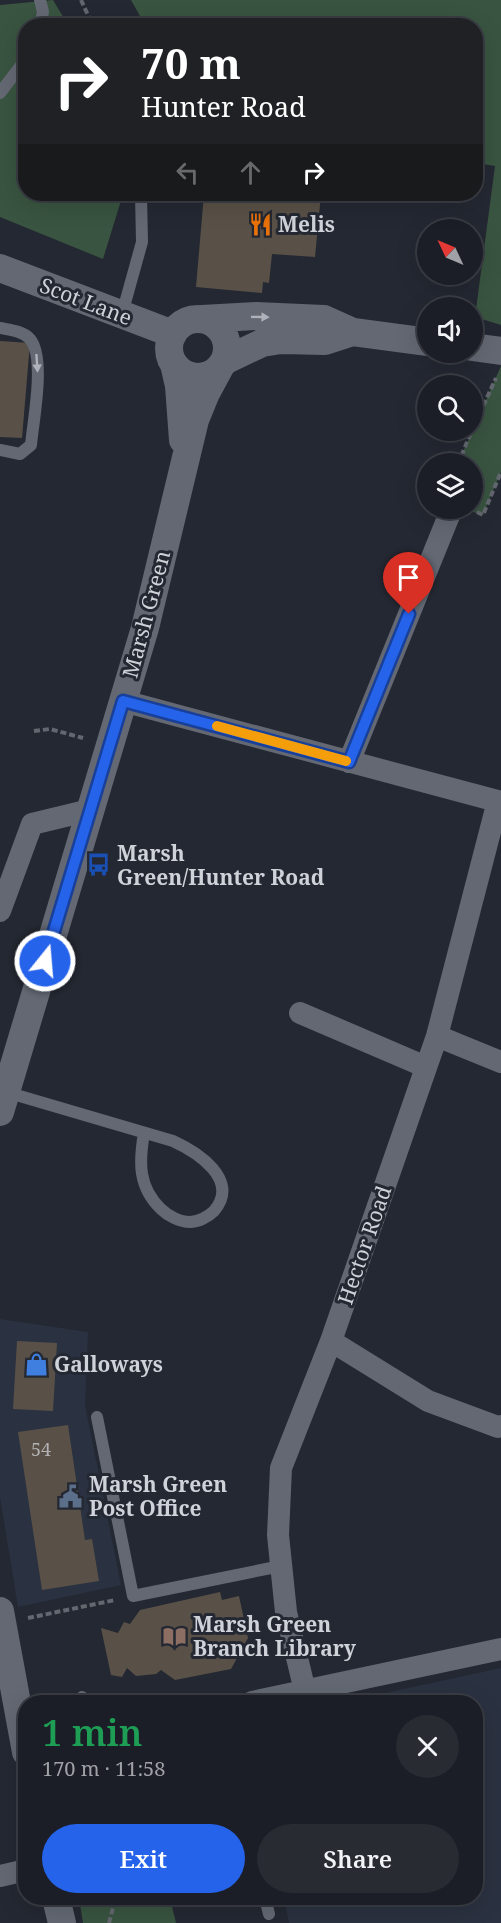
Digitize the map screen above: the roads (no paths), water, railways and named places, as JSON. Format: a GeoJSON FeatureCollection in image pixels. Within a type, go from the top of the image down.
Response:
{"type":"FeatureCollection","features":[{"type":"Feature","properties":{"kind":"street","name":"Scot Lane"},"geometry":{"type":"LineString","coordinates":[[0,268],[173,334]]}},
{"type":"Feature","properties":{"kind":"street"},"geometry":{"type":"LineString","coordinates":[[353,332],[325,341],[281,340],[262,343],[222,364],[208,376],[192,377],[185,374],[174,364],[169,351],[173,334],[184,323],[202,319],[256,316],[324,319],[353,332],[417,341]]}},
{"type":"Feature","properties":{"kind":"street"},"geometry":{"type":"LineString","coordinates":[[202,319],[212,322],[223,332],[227,347],[222,364]]}},
{"type":"Feature","properties":{"kind":"street"},"geometry":{"type":"LineString","coordinates":[[483,354],[499,364]]}},
{"type":"Feature","properties":{"kind":"street","name":"Marsh Green"},"geometry":{"type":"LineString","coordinates":[[174,364],[182,414],[184,460]]}},
{"type":"Feature","properties":{"kind":"street","name":"Marsh Green"},"geometry":{"type":"LineString","coordinates":[[3,1102],[145,628],[195,420],[206,393],[222,364]]}},
{"type":"Feature","properties":{"kind":"street"},"geometry":{"type":"LineString","coordinates":[[349,762],[459,519]]}},
{"type":"Feature","properties":{"kind":"street"},"geometry":{"type":"LineString","coordinates":[[123,701],[500,802]]}},
{"type":"Feature","properties":{"kind":"street","name":"Hector Road"},"geometry":{"type":"LineString","coordinates":[[305,1691],[286,1612],[281,1566],[278,1535],[281,1468],[331,1341],[437,1036],[500,802]]}},
{"type":"Feature","properties":{"kind":"street"},"geometry":{"type":"LineString","coordinates":[[0,911],[32,824],[90,810]]}},
{"type":"Feature","properties":{"kind":"street"},"geometry":{"type":"LineString","coordinates":[[300,1012],[426,1067]]}},
{"type":"Feature","properties":{"kind":"street"},"geometry":{"type":"LineString","coordinates":[[437,1036],[501,1062]]}},
{"type":"Feature","properties":{"kind":"street"},"geometry":{"type":"LineString","coordinates":[[331,1341],[428,1401],[498,1427],[501,1426]]}},
{"type":"Feature","properties":{"kind":"street"},"geometry":{"type":"LineString","coordinates":[[1,1618],[18,1713]]}},
{"type":"Feature","properties":{"kind":"street"},"geometry":{"type":"LineString","coordinates":[[286,1695],[501,1649]]}},
{"type":"Feature","properties":{"kind":"street"},"geometry":{"type":"LineString","coordinates":[[0,1876],[18,1872]]}},
{"type":"Feature","properties":{"kind":"street"},"geometry":{"type":"LineString","coordinates":[[58,1905],[62,1923]]}},
{"type":"Feature","properties":{"kind":"lane"},"geometry":{"type":"LineString","coordinates":[[40,0],[43,12],[42,18]]}},
{"type":"Feature","properties":{"kind":"lane"},"geometry":{"type":"LineString","coordinates":[[0,93],[18,69]]}},
{"type":"Feature","properties":{"kind":"lane"},"geometry":{"type":"LineString","coordinates":[[122,314],[142,242],[141,201]]}},
{"type":"Feature","properties":{"kind":"lane"},"geometry":{"type":"LineString","coordinates":[[0,328],[18,331],[30,339],[36,351],[38,371],[31,445],[20,453],[0,450]]}},
{"type":"Feature","properties":{"kind":"lane"},"geometry":{"type":"LineString","coordinates":[[3,1102],[144,1133],[173,1141],[193,1150],[207,1160],[218,1175],[222,1188],[220,1203],[212,1213],[201,1220],[189,1222],[164,1212],[152,1200],[143,1185],[140,1168],[144,1133]]}},
{"type":"Feature","properties":{"kind":"lane"},"geometry":{"type":"LineString","coordinates":[[97,1418],[133,1596],[281,1566]]}},
{"type":"Feature","properties":{"kind":"lane"},"geometry":{"type":"LineString","coordinates":[[267,1905],[269,1914]]}},
{"type":"Feature","properties":{"kind":"place","name":"Melis"},"geometry":{"type":"Point","coordinates":[260,224]}},
{"type":"Feature","properties":{"kind":"place","name":"Marsh Green/Hunter Road"},"geometry":{"type":"Point","coordinates":[99,865]}},
{"type":"Feature","properties":{"kind":"place","name":"Galloways"},"geometry":{"type":"Point","coordinates":[36,1364]}},
{"type":"Feature","properties":{"kind":"place","name":"Marsh Green Post Office"},"geometry":{"type":"Point","coordinates":[71,1496]}},
{"type":"Feature","properties":{"kind":"place","name":"Marsh Green Branch Library"},"geometry":{"type":"Point","coordinates":[175,1636]}}]}
